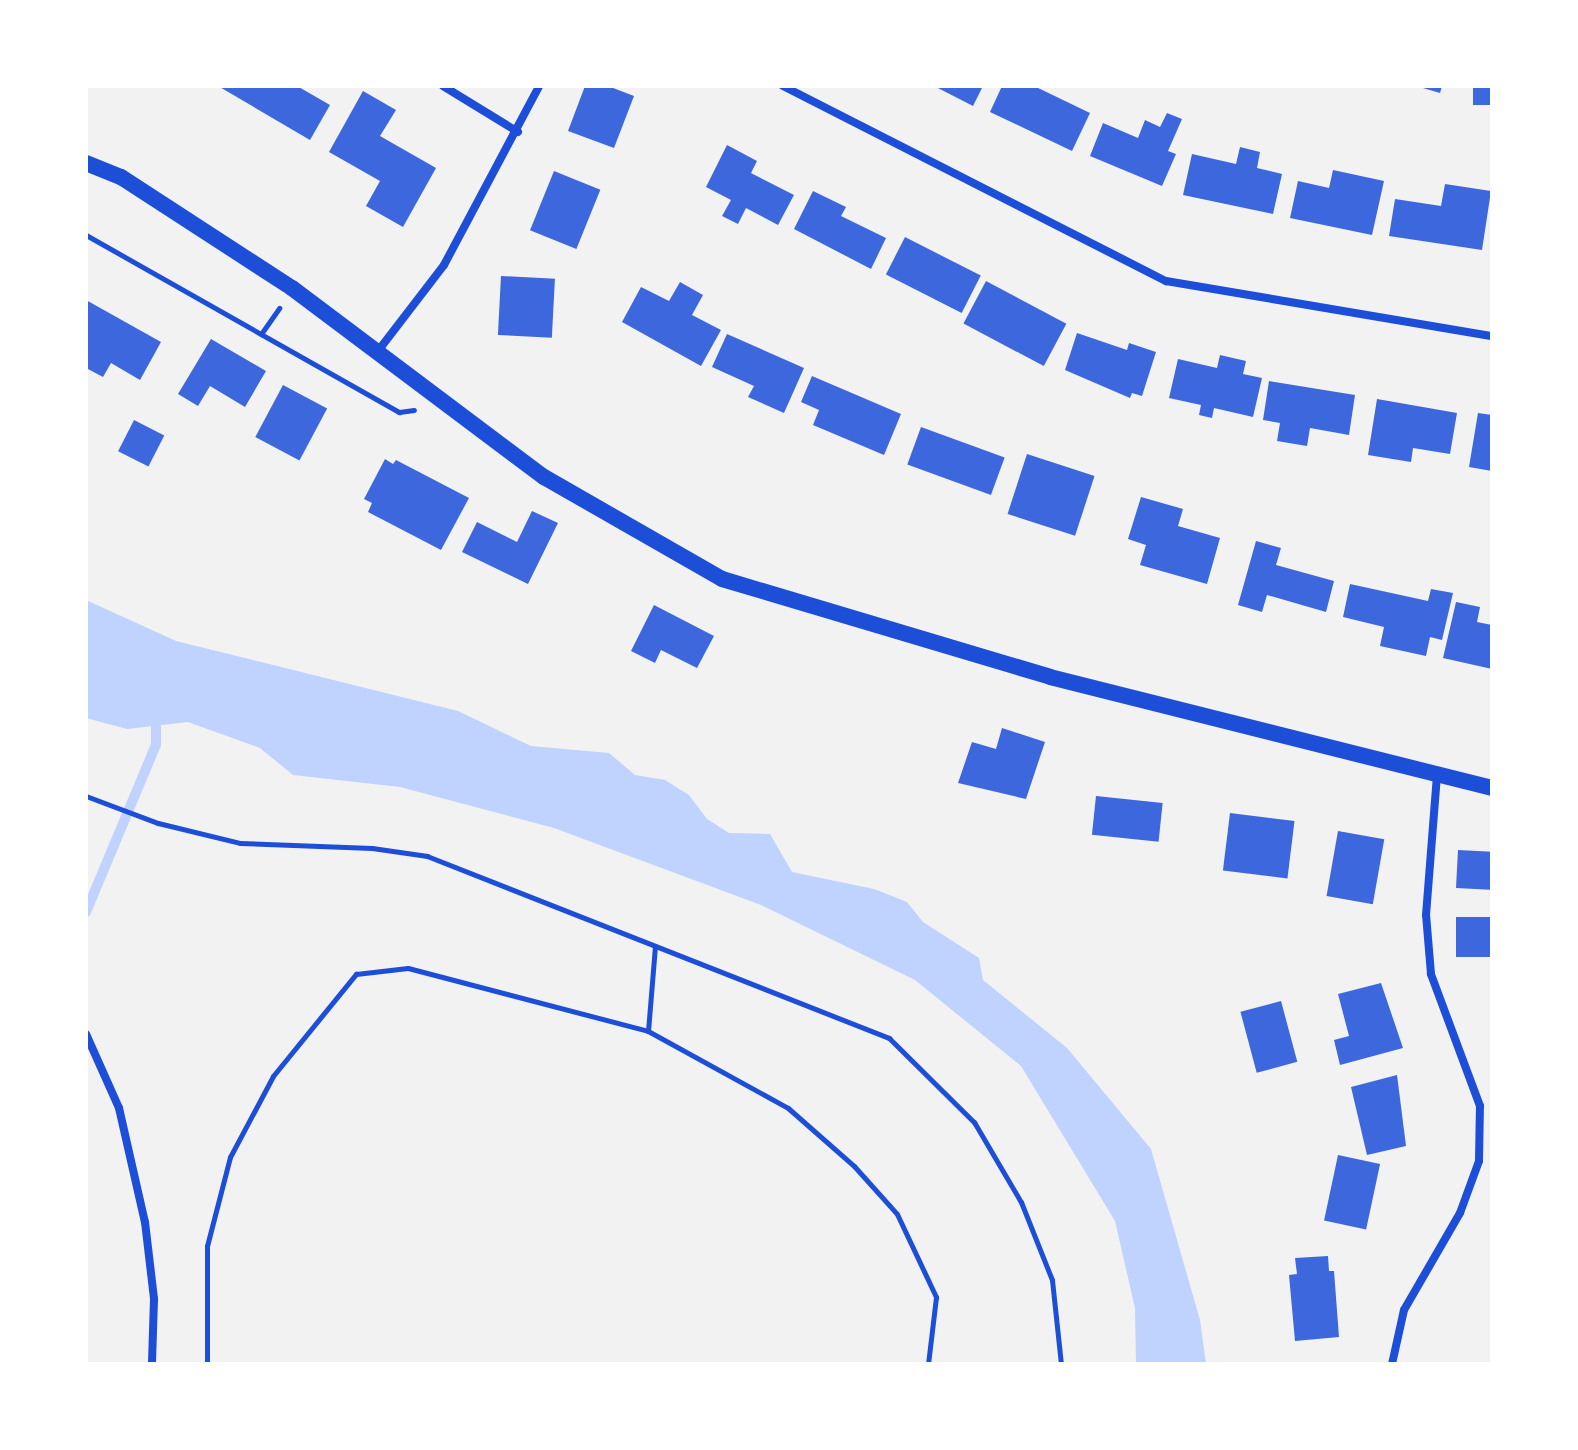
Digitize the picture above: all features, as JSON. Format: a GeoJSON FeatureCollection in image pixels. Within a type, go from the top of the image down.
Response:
{"type":"FeatureCollection","features":[{"type":"Feature","properties":{"kind":"main road"},"geometry":{"type":"LineString","coordinates":[[86,163],[121,177],[378,351],[544,477],[722,579],[989,660],[1492,788]]}},
{"type":"Feature","properties":{"kind":"street"},"geometry":{"type":"LineString","coordinates":[[443,86],[518,132]]}},
{"type":"Feature","properties":{"kind":"street"},"geometry":{"type":"LineString","coordinates":[[378,351],[444,265],[518,132],[539,86]]}},
{"type":"Feature","properties":{"kind":"street"},"geometry":{"type":"LineString","coordinates":[[783,86],[1166,281],[1492,336]]}},
{"type":"Feature","properties":{"kind":"street"},"geometry":{"type":"LineString","coordinates":[[1392,1364],[1404,1310],[1460,1213],[1479,1161],[1480,1106],[1431,974],[1426,915],[1437,776]]}},
{"type":"Feature","properties":{"kind":"street"},"geometry":{"type":"LineString","coordinates":[[86,1034],[119,1108],[145,1222],[154,1299],[152,1364]]}},
{"type":"Feature","properties":{"kind":"path"},"geometry":{"type":"LineString","coordinates":[[86,235],[399,412],[451,406]]}},
{"type":"Feature","properties":{"kind":"path"},"geometry":{"type":"LineString","coordinates":[[86,796],[158,823],[240,843],[372,848],[427,856],[889,1038],[974,1122],[1021,1202],[1052,1280],[1061,1364]]}},
{"type":"Feature","properties":{"kind":"path"},"geometry":{"type":"LineString","coordinates":[[648,1031],[655,946]]}},
{"type":"Feature","properties":{"kind":"path"},"geometry":{"type":"LineString","coordinates":[[207,1364],[207,1246],[230,1157],[273,1076],[356,974],[408,968],[648,1031],[788,1108],[854,1166],[897,1214],[936,1297],[928,1364]]}},
{"type":"Feature","properties":{"kind":"water"},"geometry":{"type":"Polygon","coordinates":[[[86,600],[176,641],[458,711],[531,746],[609,753],[635,775],[665,780],[689,795],[707,819],[729,833],[770,834],[792,872],[874,889],[907,902],[923,922],[979,958],[983,980],[1067,1048],[1151,1149],[1200,1320],[1206,1364],[1136,1364],[1135,1308],[1115,1221],[1021,1066],[915,980],[761,905],[554,828],[400,787],[293,775],[260,748],[188,722],[127,729],[86,718],[86,600]]]}},
{"type":"Feature","properties":{"kind":"building"},"geometry":{"type":"Polygon","coordinates":[[[218,86],[297,86],[330,105],[310,140],[218,86]]]}},
{"type":"Feature","properties":{"kind":"building"},"geometry":{"type":"Polygon","coordinates":[[[585,86],[608,86],[634,96],[614,148],[568,131],[585,86]]]}},
{"type":"Feature","properties":{"kind":"building"},"geometry":{"type":"Polygon","coordinates":[[[934,86],[983,86],[973,106],[934,86]]]}},
{"type":"Feature","properties":{"kind":"building"},"geometry":{"type":"Polygon","coordinates":[[[1002,86],[1034,86],[1090,113],[1072,151],[990,112],[1002,86]]]}},
{"type":"Feature","properties":{"kind":"building"},"geometry":{"type":"Polygon","coordinates":[[[1416,86],[1442,86],[1440,93],[1416,86]]]}},
{"type":"Feature","properties":{"kind":"building"},"geometry":{"type":"Polygon","coordinates":[[[1473,86],[1492,86],[1492,105],[1473,105],[1473,86]]]}},
{"type":"Feature","properties":{"kind":"building"},"geometry":{"type":"Polygon","coordinates":[[[363,91],[396,110],[380,136],[436,168],[403,227],[366,206],[380,181],[329,152],[363,91]]]}},
{"type":"Feature","properties":{"kind":"building"},"geometry":{"type":"Polygon","coordinates":[[[1167,113],[1182,119],[1168,151],[1176,154],[1162,186],[1090,156],[1103,123],[1138,138],[1145,120],[1160,127],[1167,113]]]}},
{"type":"Feature","properties":{"kind":"building"},"geometry":{"type":"Polygon","coordinates":[[[727,145],[757,161],[751,173],[794,195],[778,225],[746,208],[738,224],[722,216],[731,200],[706,187],[727,145]]]}},
{"type":"Feature","properties":{"kind":"building"},"geometry":{"type":"Polygon","coordinates":[[[1240,147],[1260,152],[1257,168],[1282,174],[1273,214],[1183,195],[1192,154],[1236,164],[1240,147]]]}},
{"type":"Feature","properties":{"kind":"building"},"geometry":{"type":"Polygon","coordinates":[[[1333,170],[1384,181],[1372,235],[1290,218],[1298,181],[1329,188],[1333,170]]]}},
{"type":"Feature","properties":{"kind":"building"},"geometry":{"type":"Polygon","coordinates":[[[554,171],[600,190],[576,249],[530,230],[554,171]]]}},
{"type":"Feature","properties":{"kind":"building"},"geometry":{"type":"Polygon","coordinates":[[[1445,184],[1491,191],[1482,250],[1389,236],[1395,199],[1441,206],[1445,184]]]}},
{"type":"Feature","properties":{"kind":"building"},"geometry":{"type":"Polygon","coordinates":[[[813,191],[846,207],[841,216],[886,238],[871,269],[794,229],[813,191]]]}},
{"type":"Feature","properties":{"kind":"building"},"geometry":{"type":"Polygon","coordinates":[[[905,237],[981,276],[962,313],[886,274],[905,237]]]}},
{"type":"Feature","properties":{"kind":"building"},"geometry":{"type":"Polygon","coordinates":[[[501,276],[555,279],[552,338],[498,335],[501,276]]]}},
{"type":"Feature","properties":{"kind":"building"},"geometry":{"type":"Polygon","coordinates":[[[986,281],[1066,324],[1044,366],[963,323],[986,281]]]}},
{"type":"Feature","properties":{"kind":"building"},"geometry":{"type":"Polygon","coordinates":[[[680,282],[703,295],[692,315],[721,330],[701,366],[622,322],[641,287],[669,301],[680,282]]]}},
{"type":"Feature","properties":{"kind":"building"},"geometry":{"type":"Polygon","coordinates":[[[86,300],[161,342],[140,380],[111,363],[103,377],[86,368],[86,300]]]}},
{"type":"Feature","properties":{"kind":"building"},"geometry":{"type":"Polygon","coordinates":[[[1077,333],[1127,350],[1129,343],[1156,352],[1142,396],[1132,393],[1130,398],[1065,370],[1077,333]]]}},
{"type":"Feature","properties":{"kind":"building"},"geometry":{"type":"Polygon","coordinates":[[[727,334],[804,368],[784,413],[748,397],[754,386],[712,367],[727,334]]]}},
{"type":"Feature","properties":{"kind":"building"},"geometry":{"type":"Polygon","coordinates":[[[211,339],[266,371],[245,407],[210,386],[198,406],[178,394],[211,339]]]}},
{"type":"Feature","properties":{"kind":"building"},"geometry":{"type":"Polygon","coordinates":[[[1220,355],[1246,361],[1243,374],[1262,378],[1253,417],[1214,408],[1212,418],[1199,415],[1201,405],[1169,398],[1178,359],[1217,368],[1220,355]]]}},
{"type":"Feature","properties":{"kind":"building"},"geometry":{"type":"Polygon","coordinates":[[[812,376],[901,414],[884,455],[813,425],[819,410],[801,402],[812,376]]]}},
{"type":"Feature","properties":{"kind":"building"},"geometry":{"type":"Polygon","coordinates":[[[1269,381],[1355,395],[1349,435],[1310,428],[1307,446],[1277,441],[1280,423],[1263,420],[1269,381]]]}},
{"type":"Feature","properties":{"kind":"building"},"geometry":{"type":"Polygon","coordinates":[[[283,385],[327,408],[299,461],[255,437],[283,385]]]}},
{"type":"Feature","properties":{"kind":"building"},"geometry":{"type":"Polygon","coordinates":[[[1377,399],[1457,413],[1450,454],[1413,448],[1411,462],[1368,455],[1377,399]]]}},
{"type":"Feature","properties":{"kind":"building"},"geometry":{"type":"Polygon","coordinates":[[[1478,413],[1492,415],[1492,471],[1469,467],[1478,413]]]}},
{"type":"Feature","properties":{"kind":"building"},"geometry":{"type":"Polygon","coordinates":[[[134,420],[164,435],[148,467],[118,451],[134,420]]]}},
{"type":"Feature","properties":{"kind":"building"},"geometry":{"type":"Polygon","coordinates":[[[921,427],[1005,457],[991,495],[907,465],[921,427]]]}},
{"type":"Feature","properties":{"kind":"building"},"geometry":{"type":"Polygon","coordinates":[[[1027,454],[1095,476],[1075,536],[1008,514],[1027,454]]]}},
{"type":"Feature","properties":{"kind":"building"},"geometry":{"type":"Polygon","coordinates":[[[385,459],[393,464],[396,460],[469,498],[441,550],[368,512],[372,503],[364,499],[385,459]]]}},
{"type":"Feature","properties":{"kind":"building"},"geometry":{"type":"Polygon","coordinates":[[[1141,497],[1183,509],[1178,526],[1220,538],[1207,584],[1140,565],[1146,545],[1128,539],[1141,497]]]}},
{"type":"Feature","properties":{"kind":"building"},"geometry":{"type":"Polygon","coordinates":[[[532,511],[558,523],[528,584],[462,552],[477,522],[517,542],[532,511]]]}},
{"type":"Feature","properties":{"kind":"building"},"geometry":{"type":"Polygon","coordinates":[[[1256,541],[1281,548],[1276,565],[1334,581],[1326,612],[1267,595],[1262,612],[1238,605],[1256,541]]]}},
{"type":"Feature","properties":{"kind":"building"},"geometry":{"type":"Polygon","coordinates":[[[1350,584],[1428,601],[1431,589],[1453,593],[1442,640],[1430,637],[1426,656],[1380,646],[1384,627],[1343,617],[1350,584]]]}},
{"type":"Feature","properties":{"kind":"building"},"geometry":{"type":"Polygon","coordinates":[[[1456,602],[1480,607],[1477,622],[1492,625],[1492,669],[1443,658],[1456,602]]]}},
{"type":"Feature","properties":{"kind":"building"},"geometry":{"type":"Polygon","coordinates":[[[654,605],[714,636],[697,668],[661,650],[655,663],[631,651],[654,605]]]}},
{"type":"Feature","properties":{"kind":"building"},"geometry":{"type":"Polygon","coordinates":[[[1002,728],[1045,742],[1026,799],[958,783],[972,742],[996,749],[1002,728]]]}},
{"type":"Feature","properties":{"kind":"building"},"geometry":{"type":"Polygon","coordinates":[[[1096,796],[1163,803],[1159,842],[1092,835],[1096,796]]]}},
{"type":"Feature","properties":{"kind":"building"},"geometry":{"type":"Polygon","coordinates":[[[1230,813],[1295,821],[1287,878],[1223,871],[1230,813]]]}},
{"type":"Feature","properties":{"kind":"building"},"geometry":{"type":"Polygon","coordinates":[[[1338,831],[1384,839],[1373,904],[1327,896],[1338,831]]]}},
{"type":"Feature","properties":{"kind":"building"},"geometry":{"type":"Polygon","coordinates":[[[1458,850],[1492,852],[1490,890],[1456,888],[1458,850]]]}},
{"type":"Feature","properties":{"kind":"building"},"geometry":{"type":"Polygon","coordinates":[[[1456,917],[1492,917],[1492,957],[1456,957],[1456,917]]]}},
{"type":"Feature","properties":{"kind":"building"},"geometry":{"type":"Polygon","coordinates":[[[1381,983],[1403,1048],[1340,1065],[1334,1040],[1349,1036],[1338,994],[1381,983]]]}},
{"type":"Feature","properties":{"kind":"building"},"geometry":{"type":"Polygon","coordinates":[[[1281,1001],[1297,1062],[1257,1073],[1240,1012],[1281,1001]]]}},
{"type":"Feature","properties":{"kind":"building"},"geometry":{"type":"Polygon","coordinates":[[[1397,1075],[1406,1146],[1367,1155],[1351,1087],[1397,1075]]]}},
{"type":"Feature","properties":{"kind":"building"},"geometry":{"type":"Polygon","coordinates":[[[1338,1155],[1380,1164],[1366,1229],[1324,1221],[1338,1155]]]}},
{"type":"Feature","properties":{"kind":"building"},"geometry":{"type":"Polygon","coordinates":[[[1328,1256],[1329,1271],[1334,1271],[1339,1337],[1295,1341],[1289,1275],[1297,1274],[1295,1258],[1328,1256]]]}},
{"type":"Feature","properties":{"kind":"waterway"},"geometry":{"type":"LineString","coordinates":[[86,912],[156,745],[156,712]]}}]}
